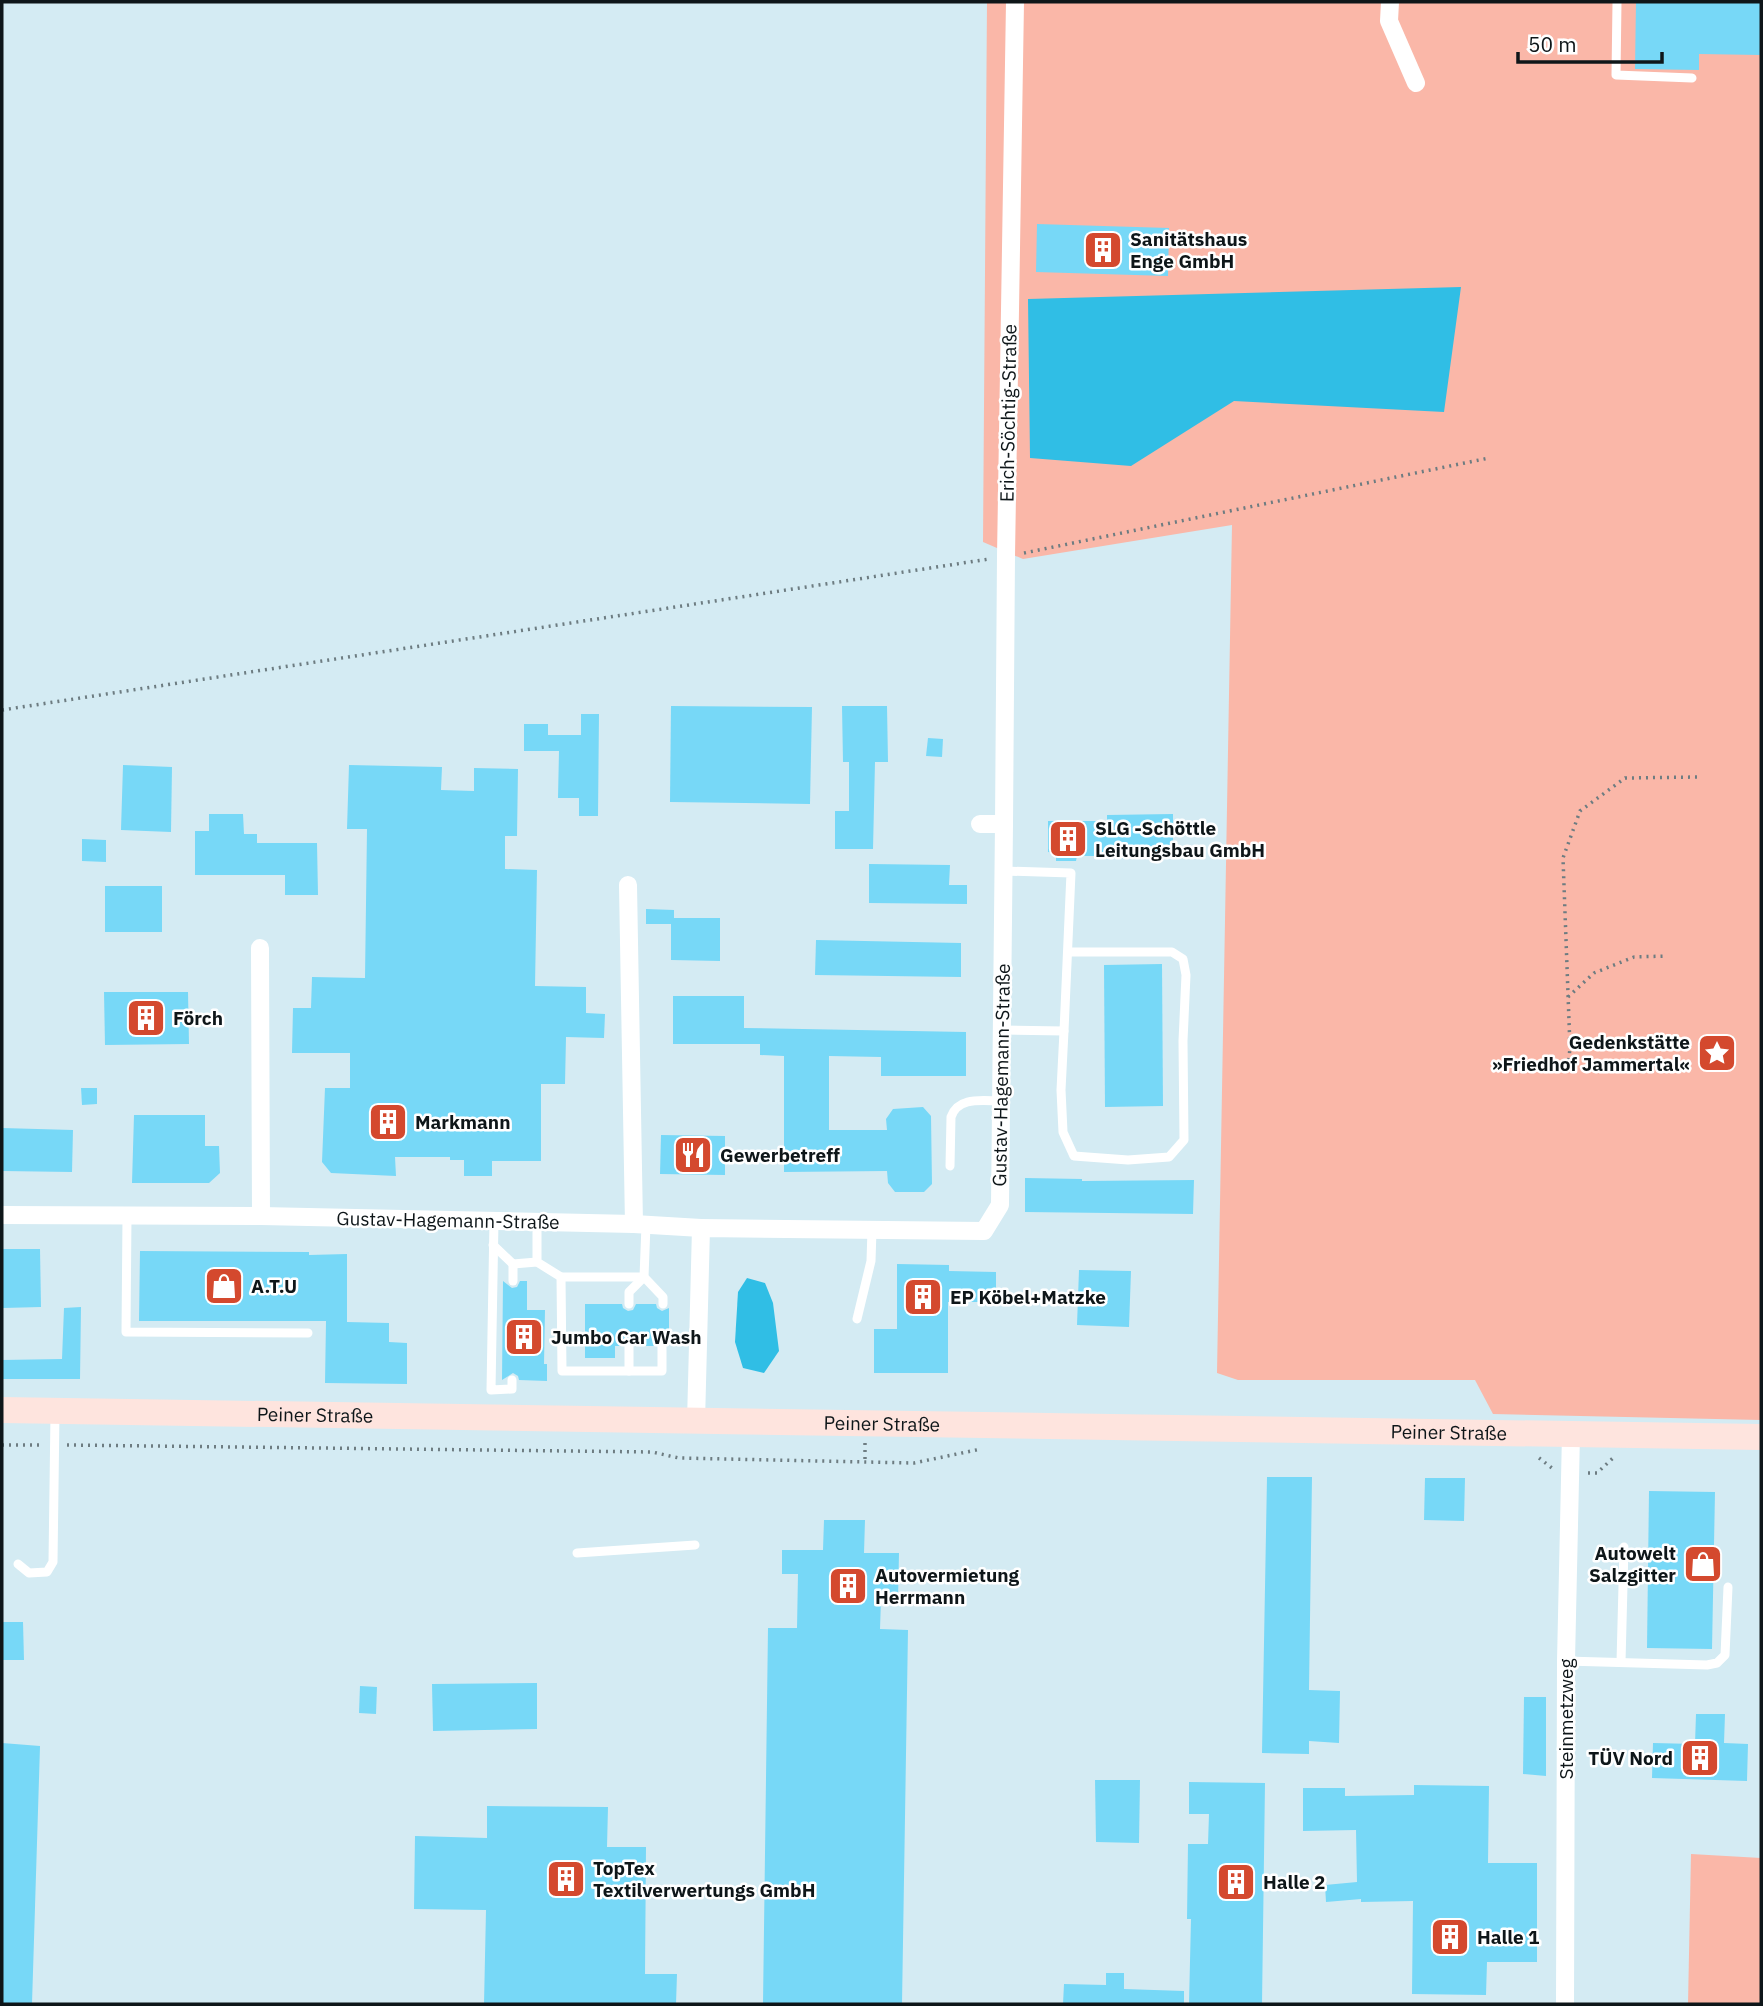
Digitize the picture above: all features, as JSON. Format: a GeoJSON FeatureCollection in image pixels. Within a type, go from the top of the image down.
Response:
{"type":"FeatureCollection","features":[{"type":"Feature","properties":{"kind":"main road","name":"Peiner Straße"},"geometry":{"type":"LineString","coordinates":[[2,1410],[1761,1437]]}},
{"type":"Feature","properties":{"kind":"street","name":"Erich-Söchtig-Straße"},"geometry":{"type":"LineString","coordinates":[[1004,824],[1015,2]]}},
{"type":"Feature","properties":{"kind":"street"},"geometry":{"type":"LineString","coordinates":[[1390,2],[1389,21],[1416,83]]}},
{"type":"Feature","properties":{"kind":"street"},"geometry":{"type":"LineString","coordinates":[[980,824],[1004,824]]}},
{"type":"Feature","properties":{"kind":"street","name":"Gustav-Hagemann-Straße"},"geometry":{"type":"LineString","coordinates":[[2,1215],[261,1216],[640,1224],[701,1228],[984,1231],[1000,1205],[1004,824]]}},
{"type":"Feature","properties":{"kind":"street"},"geometry":{"type":"LineString","coordinates":[[628,885],[640,1224]]}},
{"type":"Feature","properties":{"kind":"street"},"geometry":{"type":"LineString","coordinates":[[260,948],[261,1216]]}},
{"type":"Feature","properties":{"kind":"street"},"geometry":{"type":"LineString","coordinates":[[696,1422],[701,1228]]}},
{"type":"Feature","properties":{"kind":"street","name":"Steinmetzweg"},"geometry":{"type":"LineString","coordinates":[[1565,2004],[1566,1661],[1571,1434]]}},
{"type":"Feature","properties":{"kind":"lane"},"geometry":{"type":"LineString","coordinates":[[1617,2],[1616,75],[1692,78]]}},
{"type":"Feature","properties":{"kind":"lane"},"geometry":{"type":"LineString","coordinates":[[1004,871],[1071,873],[1061,1090],[1063,1132],[1074,1156],[1128,1160],[1169,1157],[1184,1140],[1183,1041],[1186,975],[1183,959],[1172,952],[1068,952]]}},
{"type":"Feature","properties":{"kind":"lane"},"geometry":{"type":"LineString","coordinates":[[1002,1030],[1064,1031]]}},
{"type":"Feature","properties":{"kind":"lane"},"geometry":{"type":"LineString","coordinates":[[950,1166],[951,1117],[954,1109],[964,1102],[1001,1101]]}},
{"type":"Feature","properties":{"kind":"lane"},"geometry":{"type":"LineString","coordinates":[[127,1216],[126,1332],[308,1333]]}},
{"type":"Feature","properties":{"kind":"lane"},"geometry":{"type":"LineString","coordinates":[[494,1221],[491,1390],[512,1389],[512,1380]]}},
{"type":"Feature","properties":{"kind":"lane"},"geometry":{"type":"LineString","coordinates":[[537,1222],[537,1262]]}},
{"type":"Feature","properties":{"kind":"lane"},"geometry":{"type":"LineString","coordinates":[[640,1224],[644,1277],[663,1297],[663,1304]]}},
{"type":"Feature","properties":{"kind":"lane"},"geometry":{"type":"LineString","coordinates":[[857,1319],[872,1261],[872,1230]]}},
{"type":"Feature","properties":{"kind":"lane"},"geometry":{"type":"LineString","coordinates":[[494,1245],[513,1264],[513,1281]]}},
{"type":"Feature","properties":{"kind":"lane"},"geometry":{"type":"LineString","coordinates":[[513,1264],[537,1262],[561,1277],[644,1277]]}},
{"type":"Feature","properties":{"kind":"lane"},"geometry":{"type":"LineString","coordinates":[[561,1277],[562,1371],[662,1371],[662,1346]]}},
{"type":"Feature","properties":{"kind":"lane"},"geometry":{"type":"LineString","coordinates":[[629,1304],[629,1292],[644,1277]]}},
{"type":"Feature","properties":{"kind":"lane"},"geometry":{"type":"LineString","coordinates":[[629,1346],[629,1371]]}},
{"type":"Feature","properties":{"kind":"lane"},"geometry":{"type":"LineString","coordinates":[[18,1564],[29,1573],[47,1572],[53,1562],[55,1411]]}},
{"type":"Feature","properties":{"kind":"lane"},"geometry":{"type":"LineString","coordinates":[[577,1552],[695,1545]]}},
{"type":"Feature","properties":{"kind":"lane"},"geometry":{"type":"LineString","coordinates":[[1621,1662],[1625,1547]]}},
{"type":"Feature","properties":{"kind":"lane"},"geometry":{"type":"LineString","coordinates":[[1566,1661],[1707,1665],[1717,1663],[1725,1654],[1728,1587]]}},
{"type":"Feature","properties":{"kind":"path"},"geometry":{"type":"LineString","coordinates":[[2,710],[1006,556],[1489,458]]}},
{"type":"Feature","properties":{"kind":"path"},"geometry":{"type":"LineString","coordinates":[[1568,1067],[1563,858],[1580,811],[1625,778],[1699,777]]}},
{"type":"Feature","properties":{"kind":"path"},"geometry":{"type":"LineString","coordinates":[[1568,997],[1594,973],[1634,957],[1667,956]]}},
{"type":"Feature","properties":{"kind":"path"},"geometry":{"type":"LineString","coordinates":[[2,1445],[652,1452],[679,1458],[914,1463],[981,1449]]}},
{"type":"Feature","properties":{"kind":"path"},"geometry":{"type":"LineString","coordinates":[[1534,1457],[1542,1458],[1556,1474],[1597,1473],[1616,1455]]}},
{"type":"Feature","properties":{"kind":"shaded area"},"geometry":{"type":"Polygon","coordinates":[[[987,2],[1761,2],[1761,1420],[1493,1414],[1475,1380],[1238,1380],[1217,1373],[1232,525],[1023,559],[983,542],[987,2]]]}},
{"type":"Feature","properties":{"kind":"shaded area"},"geometry":{"type":"Polygon","coordinates":[[[1691,1854],[1761,1858],[1761,2004],[1688,2004],[1691,1854]]]}},
{"type":"Feature","properties":{"kind":"water"},"geometry":{"type":"Polygon","coordinates":[[[1461,287],[1444,412],[1234,401],[1131,466],[1030,458],[1028,299],[1461,287]]]}},
{"type":"Feature","properties":{"kind":"water"},"geometry":{"type":"Polygon","coordinates":[[[747,1278],[765,1283],[773,1303],[779,1351],[764,1373],[743,1368],[735,1342],[738,1292],[747,1278]]]}},
{"type":"Feature","properties":{"kind":"building"},"geometry":{"type":"Polygon","coordinates":[[[1636,2],[1761,2],[1761,55],[1699,54],[1699,70],[1635,69],[1636,2]]]}},
{"type":"Feature","properties":{"kind":"building","name":"Sanitätshaus Enge GmbH"},"geometry":{"type":"Polygon","coordinates":[[[1037,224],[1169,228],[1168,276],[1036,272],[1037,224]]]}},
{"type":"Feature","properties":{"kind":"building"},"geometry":{"type":"Polygon","coordinates":[[[671,706],[812,707],[810,804],[670,802],[671,706]]]}},
{"type":"Feature","properties":{"kind":"building"},"geometry":{"type":"Polygon","coordinates":[[[842,706],[887,706],[888,762],[875,762],[873,849],[835,849],[835,811],[849,811],[849,762],[843,762],[842,706]]]}},
{"type":"Feature","properties":{"kind":"building"},"geometry":{"type":"Polygon","coordinates":[[[581,714],[599,714],[598,816],[579,816],[579,798],[558,798],[559,751],[524,751],[524,724],[548,724],[548,735],[581,735],[581,714]]]}},
{"type":"Feature","properties":{"kind":"building"},"geometry":{"type":"Polygon","coordinates":[[[928,738],[943,739],[942,757],[926,756],[928,738]]]}},
{"type":"Feature","properties":{"kind":"building"},"geometry":{"type":"Polygon","coordinates":[[[123,765],[172,767],[171,832],[121,830],[123,765]]]}},
{"type":"Feature","properties":{"kind":"building"},"geometry":{"type":"Polygon","coordinates":[[[349,765],[442,767],[441,790],[474,791],[474,768],[518,769],[517,836],[505,836],[505,869],[537,870],[535,986],[586,987],[586,1013],[605,1014],[604,1038],[566,1037],[565,1084],[541,1084],[541,1161],[492,1161],[492,1176],[464,1176],[464,1160],[450,1160],[450,1157],[395,1157],[396,1176],[331,1173],[322,1162],[325,1088],[350,1088],[350,1053],[292,1053],[293,1008],[311,1008],[312,977],[365,978],[367,829],[347,829],[349,765]]]}},
{"type":"Feature","properties":{"kind":"building"},"geometry":{"type":"Polygon","coordinates":[[[209,814],[243,814],[244,834],[257,834],[257,843],[317,843],[318,895],[285,895],[285,875],[195,875],[195,831],[209,831],[209,814]]]}},
{"type":"Feature","properties":{"kind":"building"},"geometry":{"type":"Polygon","coordinates":[[[1173,814],[1173,858],[1108,859],[1108,856],[1077,856],[1076,861],[1056,861],[1056,853],[1048,852],[1048,821],[1107,821],[1107,815],[1173,814]]]}},
{"type":"Feature","properties":{"kind":"building"},"geometry":{"type":"Polygon","coordinates":[[[82,839],[106,840],[106,862],[82,861],[82,839]]]}},
{"type":"Feature","properties":{"kind":"building"},"geometry":{"type":"Polygon","coordinates":[[[869,864],[950,865],[949,885],[967,885],[967,904],[869,903],[869,864]]]}},
{"type":"Feature","properties":{"kind":"building"},"geometry":{"type":"Polygon","coordinates":[[[105,886],[162,886],[162,932],[105,932],[105,886]]]}},
{"type":"Feature","properties":{"kind":"building"},"geometry":{"type":"Polygon","coordinates":[[[646,909],[674,910],[674,918],[720,918],[720,961],[671,960],[671,924],[646,924],[646,909]]]}},
{"type":"Feature","properties":{"kind":"building"},"geometry":{"type":"Polygon","coordinates":[[[816,940],[961,943],[961,977],[815,975],[816,940]]]}},
{"type":"Feature","properties":{"kind":"building"},"geometry":{"type":"Polygon","coordinates":[[[1162,964],[1163,1106],[1105,1107],[1104,965],[1162,964]]]}},
{"type":"Feature","properties":{"kind":"building","name":"Förch"},"geometry":{"type":"Polygon","coordinates":[[[104,992],[188,992],[189,1044],[105,1045],[104,992]]]}},
{"type":"Feature","properties":{"kind":"building"},"geometry":{"type":"Polygon","coordinates":[[[673,996],[744,996],[744,1028],[966,1032],[966,1076],[881,1076],[881,1057],[829,1056],[829,1130],[887,1130],[886,1119],[893,1109],[923,1107],[931,1116],[932,1184],[924,1192],[895,1192],[888,1183],[887,1171],[784,1172],[784,1056],[760,1055],[760,1044],[673,1044],[673,996]]]}},
{"type":"Feature","properties":{"kind":"building"},"geometry":{"type":"Polygon","coordinates":[[[81,1088],[97,1088],[97,1104],[82,1105],[81,1088]]]}},
{"type":"Feature","properties":{"kind":"building"},"geometry":{"type":"Polygon","coordinates":[[[134,1115],[205,1115],[205,1146],[219,1146],[220,1173],[209,1183],[132,1183],[134,1115]]]}},
{"type":"Feature","properties":{"kind":"building"},"geometry":{"type":"Polygon","coordinates":[[[2,1128],[73,1130],[72,1172],[2,1171],[2,1128]]]}},
{"type":"Feature","properties":{"kind":"building","name":"Gewerbetreff"},"geometry":{"type":"Polygon","coordinates":[[[661,1135],[725,1136],[725,1175],[660,1174],[661,1135]]]}},
{"type":"Feature","properties":{"kind":"building"},"geometry":{"type":"Polygon","coordinates":[[[1025,1178],[1082,1181],[1194,1180],[1193,1214],[1025,1212],[1025,1178]]]}},
{"type":"Feature","properties":{"kind":"building"},"geometry":{"type":"Polygon","coordinates":[[[3,1249],[40,1249],[41,1307],[3,1308],[3,1249]]]}},
{"type":"Feature","properties":{"kind":"building","name":"A.T.U"},"geometry":{"type":"Polygon","coordinates":[[[140,1251],[347,1254],[347,1322],[389,1323],[389,1342],[407,1343],[407,1384],[325,1383],[326,1321],[139,1321],[140,1251]]]}},
{"type":"Feature","properties":{"kind":"building","name":"EP Köbel+Matzke"},"geometry":{"type":"Polygon","coordinates":[[[897,1264],[949,1265],[949,1271],[996,1272],[996,1302],[948,1302],[948,1373],[874,1373],[874,1329],[897,1329],[897,1264]]]}},
{"type":"Feature","properties":{"kind":"building"},"geometry":{"type":"Polygon","coordinates":[[[1079,1270],[1131,1271],[1129,1327],[1077,1325],[1079,1270]]]}},
{"type":"Feature","properties":{"kind":"building","name":"Jumbo Car Wash"},"geometry":{"type":"Polygon","coordinates":[[[503,1281],[512,1288],[517,1287],[520,1281],[527,1281],[527,1310],[545,1310],[544,1364],[547,1364],[547,1381],[519,1380],[513,1373],[502,1380],[503,1281]]]}},
{"type":"Feature","properties":{"kind":"building"},"geometry":{"type":"Polygon","coordinates":[[[585,1304],[622,1304],[628,1311],[633,1310],[636,1304],[656,1304],[662,1311],[669,1308],[669,1345],[666,1340],[661,1339],[655,1346],[636,1346],[633,1340],[628,1339],[622,1346],[615,1346],[615,1358],[585,1358],[585,1304]]]}},
{"type":"Feature","properties":{"kind":"building"},"geometry":{"type":"Polygon","coordinates":[[[81,1307],[80,1379],[2,1379],[2,1360],[62,1359],[64,1308],[81,1307]]]}},
{"type":"Feature","properties":{"kind":"building"},"geometry":{"type":"Polygon","coordinates":[[[1267,1477],[1312,1477],[1309,1690],[1340,1691],[1339,1743],[1309,1741],[1309,1754],[1262,1753],[1267,1477]]]}},
{"type":"Feature","properties":{"kind":"building"},"geometry":{"type":"Polygon","coordinates":[[[1425,1478],[1465,1478],[1464,1521],[1424,1520],[1425,1478]]]}},
{"type":"Feature","properties":{"kind":"building"},"geometry":{"type":"Polygon","coordinates":[[[1649,1491],[1715,1492],[1712,1649],[1647,1648],[1649,1491]]]}},
{"type":"Feature","properties":{"kind":"building"},"geometry":{"type":"Polygon","coordinates":[[[824,1520],[865,1520],[864,1553],[899,1553],[898,1599],[881,1599],[880,1629],[908,1630],[902,2004],[763,2004],[768,1628],[797,1628],[798,1574],[782,1574],[782,1550],[823,1550],[824,1520]]]}},
{"type":"Feature","properties":{"kind":"building"},"geometry":{"type":"Polygon","coordinates":[[[2,1622],[23,1622],[24,1660],[2,1660],[2,1622]]]}},
{"type":"Feature","properties":{"kind":"building"},"geometry":{"type":"Polygon","coordinates":[[[537,1683],[537,1729],[433,1731],[432,1684],[537,1683]]]}},
{"type":"Feature","properties":{"kind":"building"},"geometry":{"type":"Polygon","coordinates":[[[360,1686],[377,1687],[376,1714],[359,1713],[360,1686]]]}},
{"type":"Feature","properties":{"kind":"building"},"geometry":{"type":"Polygon","coordinates":[[[1524,1697],[1546,1697],[1546,1776],[1523,1774],[1524,1697]]]}},
{"type":"Feature","properties":{"kind":"building","name":"TÜV Nord"},"geometry":{"type":"Polygon","coordinates":[[[1696,1714],[1725,1714],[1724,1743],[1748,1744],[1747,1781],[1652,1778],[1653,1743],[1695,1744],[1696,1714]]]}},
{"type":"Feature","properties":{"kind":"building"},"geometry":{"type":"Polygon","coordinates":[[[2,1743],[40,1746],[32,2004],[2,2004],[2,1743]]]}},
{"type":"Feature","properties":{"kind":"building"},"geometry":{"type":"Polygon","coordinates":[[[1095,1780],[1140,1780],[1139,1843],[1096,1842],[1095,1780]]]}},
{"type":"Feature","properties":{"kind":"building","name":"Halle 2"},"geometry":{"type":"Polygon","coordinates":[[[1189,1782],[1265,1783],[1262,2004],[1189,2004],[1191,1919],[1187,1919],[1188,1844],[1208,1844],[1209,1814],[1189,1814],[1189,1782]]]}},
{"type":"Feature","properties":{"kind":"building"},"geometry":{"type":"Polygon","coordinates":[[[1414,1785],[1489,1786],[1488,1863],[1537,1863],[1537,1962],[1487,1962],[1486,1995],[1412,1994],[1413,1901],[1361,1902],[1361,1899],[1326,1902],[1325,1885],[1357,1882],[1356,1830],[1303,1831],[1303,1788],[1345,1788],[1345,1796],[1414,1795],[1414,1785]]]}},
{"type":"Feature","properties":{"kind":"building","name":"TopTex Textilverwertungs GmbH"},"geometry":{"type":"Polygon","coordinates":[[[487,1806],[608,1807],[607,1847],[646,1847],[645,1974],[677,1974],[676,2004],[484,2004],[486,1910],[414,1909],[415,1836],[487,1838],[487,1806]]]}},
{"type":"Feature","properties":{"kind":"building"},"geometry":{"type":"Polygon","coordinates":[[[1106,1973],[1124,1973],[1124,1989],[1184,1991],[1184,2004],[1063,2004],[1064,1984],[1106,1985],[1106,1973]]]}},
{"type":"Feature","properties":{"kind":"place","name":"Sanitätshaus Enge GmbH"},"geometry":{"type":"Point","coordinates":[1103,250]}},
{"type":"Feature","properties":{"kind":"place","name":"SLG -Schöttle Leitungsbau GmbH"},"geometry":{"type":"Point","coordinates":[1068,839]}},
{"type":"Feature","properties":{"kind":"place","name":"Förch"},"geometry":{"type":"Point","coordinates":[146,1018]}},
{"type":"Feature","properties":{"kind":"place","name":"Gedenkstätte »Friedhof Jammertal«"},"geometry":{"type":"Point","coordinates":[1717,1053]}},
{"type":"Feature","properties":{"kind":"place","name":"Markmann"},"geometry":{"type":"Point","coordinates":[388,1122]}},
{"type":"Feature","properties":{"kind":"place","name":"Gewerbetreff"},"geometry":{"type":"Point","coordinates":[693,1155]}},
{"type":"Feature","properties":{"kind":"place","name":"A.T.U"},"geometry":{"type":"Point","coordinates":[224,1286]}},
{"type":"Feature","properties":{"kind":"place","name":"EP Köbel+Matzke"},"geometry":{"type":"Point","coordinates":[923,1297]}},
{"type":"Feature","properties":{"kind":"place","name":"Jumbo Car Wash"},"geometry":{"type":"Point","coordinates":[524,1337]}},
{"type":"Feature","properties":{"kind":"place","name":"Autowelt Salzgitter"},"geometry":{"type":"Point","coordinates":[1703,1564]}},
{"type":"Feature","properties":{"kind":"place","name":"Autovermietung Herrmann"},"geometry":{"type":"Point","coordinates":[848,1586]}},
{"type":"Feature","properties":{"kind":"place","name":"TÜV Nord"},"geometry":{"type":"Point","coordinates":[1700,1758]}},
{"type":"Feature","properties":{"kind":"place","name":"TopTex Textilverwertungs GmbH"},"geometry":{"type":"Point","coordinates":[566,1879]}},
{"type":"Feature","properties":{"kind":"place","name":"Halle 2"},"geometry":{"type":"Point","coordinates":[1236,1882]}},
{"type":"Feature","properties":{"kind":"place","name":"Halle 1"},"geometry":{"type":"Point","coordinates":[1450,1937]}}]}
